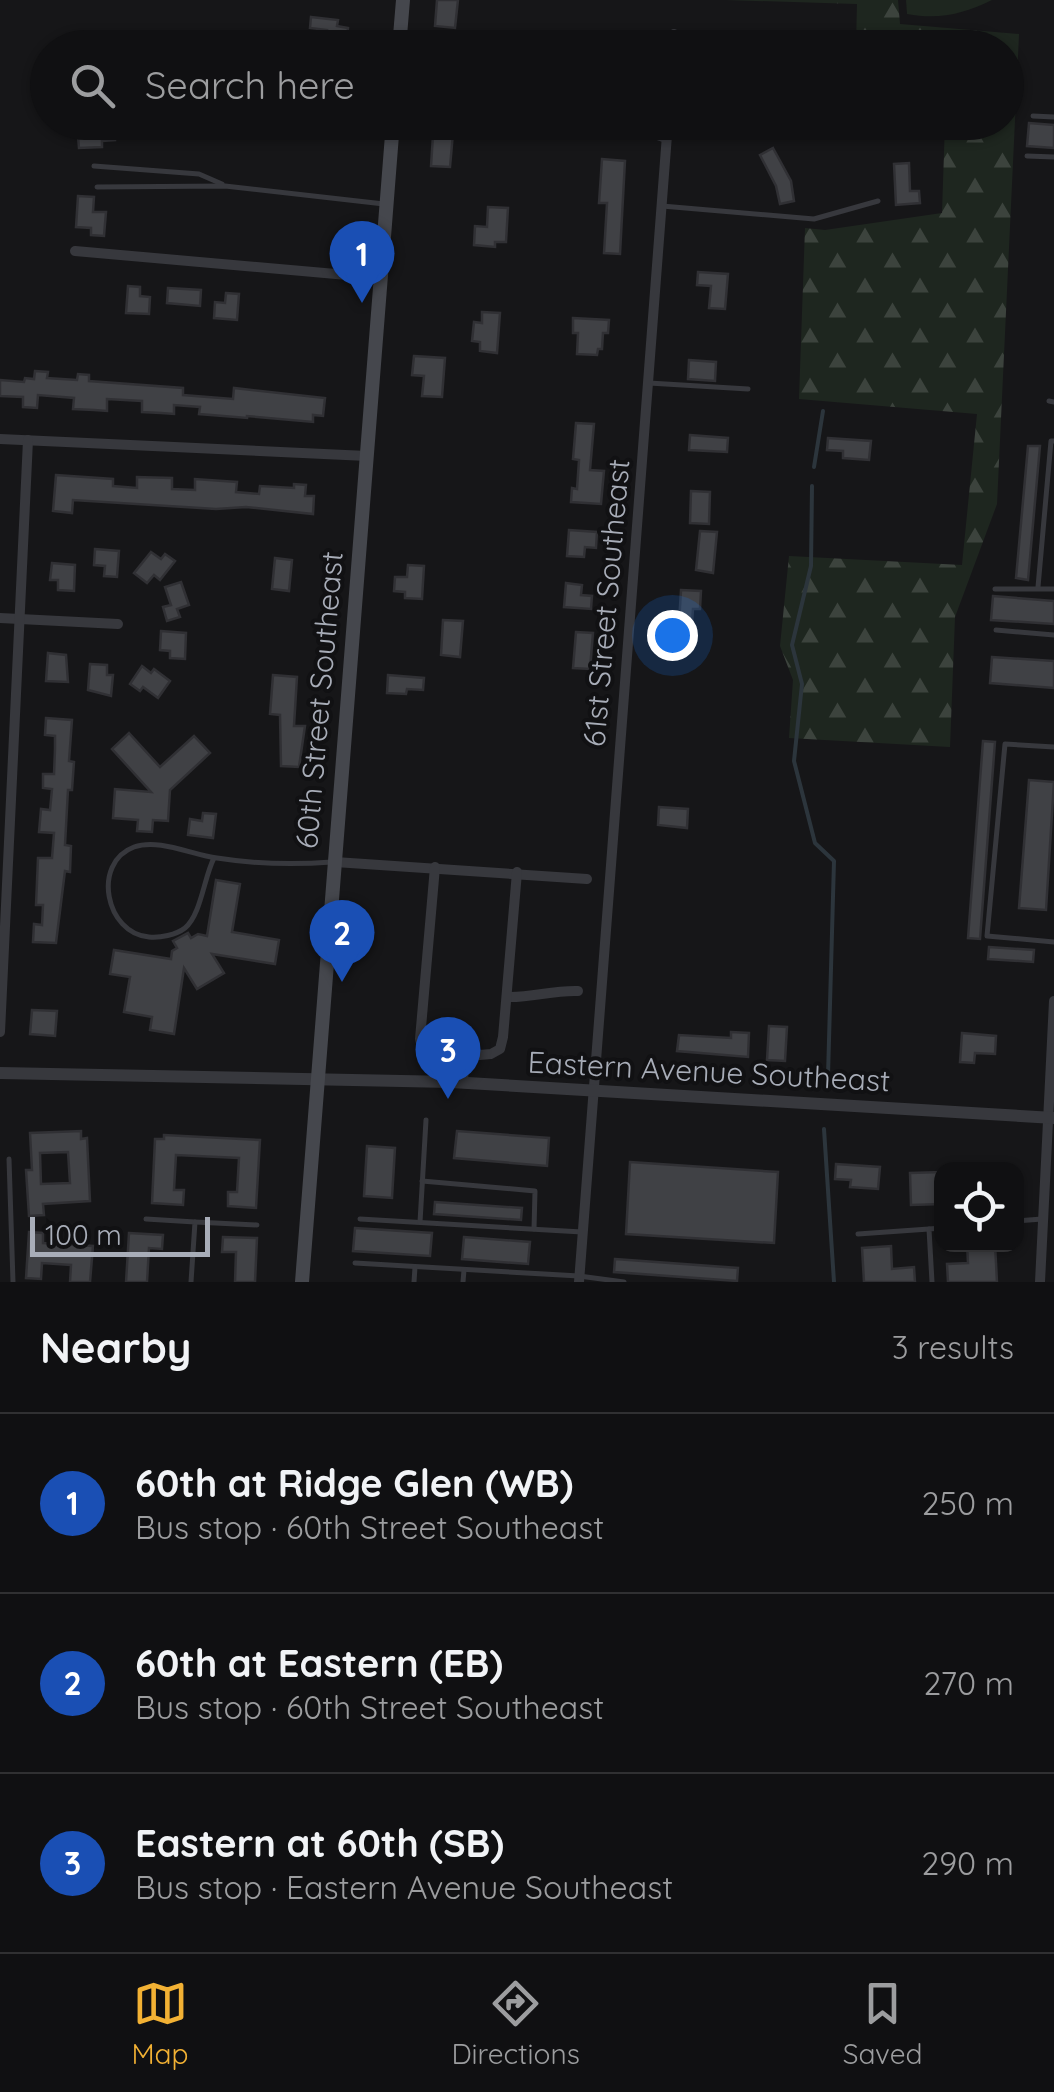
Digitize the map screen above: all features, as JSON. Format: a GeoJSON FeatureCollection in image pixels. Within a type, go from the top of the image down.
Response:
{"type":"FeatureCollection","features":[{"type":"Feature","properties":{"kind":"main road"},"geometry":{"type":"LineString","coordinates":[[401,30],[403,0]]}},
{"type":"Feature","properties":{"kind":"main road","name":"60th Street Southeast"},"geometry":{"type":"LineString","coordinates":[[302,1282],[392,140]]}},
{"type":"Feature","properties":{"kind":"street","name":"61st Street Southeast"},"geometry":{"type":"LineString","coordinates":[[579,1279],[667,141]]}},
{"type":"Feature","properties":{"kind":"street"},"geometry":{"type":"LineString","coordinates":[[76,251],[381,278]]}},
{"type":"Feature","properties":{"kind":"street"},"geometry":{"type":"LineString","coordinates":[[0,438],[366,456]]}},
{"type":"Feature","properties":{"kind":"street"},"geometry":{"type":"LineString","coordinates":[[0,1032],[28,440]]}},
{"type":"Feature","properties":{"kind":"street"},"geometry":{"type":"LineString","coordinates":[[0,618],[118,624]]}},
{"type":"Feature","properties":{"kind":"street"},"geometry":{"type":"LineString","coordinates":[[334,862],[587,879]]}},
{"type":"Feature","properties":{"kind":"street"},"geometry":{"type":"LineString","coordinates":[[435,867],[420,1039],[428,1054],[452,1058],[457,1082]]}},
{"type":"Feature","properties":{"kind":"street"},"geometry":{"type":"LineString","coordinates":[[457,1082],[468,1056],[500,1050],[517,872]]}},
{"type":"Feature","properties":{"kind":"street"},"geometry":{"type":"LineString","coordinates":[[506,998],[578,990]]}},
{"type":"Feature","properties":{"kind":"street"},"geometry":{"type":"LineString","coordinates":[[1040,1282],[1054,1001]]}},
{"type":"Feature","properties":{"kind":"street","name":"Eastern Avenue Southeast"},"geometry":{"type":"LineString","coordinates":[[0,1074],[457,1082],[1050,1118]]}},
{"type":"Feature","properties":{"kind":"lane"},"geometry":{"type":"LineString","coordinates":[[1032,116],[1054,117]]}},
{"type":"Feature","properties":{"kind":"lane"},"geometry":{"type":"LineString","coordinates":[[1027,156],[1054,157]]}},
{"type":"Feature","properties":{"kind":"lane"},"geometry":{"type":"LineString","coordinates":[[94,166],[199,174],[225,186]]}},
{"type":"Feature","properties":{"kind":"lane"},"geometry":{"type":"LineString","coordinates":[[97,187],[225,186],[387,204]]}},
{"type":"Feature","properties":{"kind":"lane"},"geometry":{"type":"LineString","coordinates":[[662,206],[814,219],[878,202]]}},
{"type":"Feature","properties":{"kind":"lane"},"geometry":{"type":"LineString","coordinates":[[649,384],[748,389]]}},
{"type":"Feature","properties":{"kind":"lane"},"geometry":{"type":"LineString","coordinates":[[1038,588],[1051,441],[1054,442]]}},
{"type":"Feature","properties":{"kind":"lane"},"geometry":{"type":"LineString","coordinates":[[995,589],[1054,589]]}},
{"type":"Feature","properties":{"kind":"lane"},"geometry":{"type":"LineString","coordinates":[[996,630],[1054,635]]}},
{"type":"Feature","properties":{"kind":"lane"},"geometry":{"type":"LineString","coordinates":[[1054,746],[1005,744],[988,936],[1054,942]]}},
{"type":"Feature","properties":{"kind":"lane"},"geometry":{"type":"LineString","coordinates":[[214,858],[195,916],[185,928],[159,938],[135,936],[119,925],[112,911],[110,881],[115,865],[137,846],[292,865],[334,862]]}},
{"type":"Feature","properties":{"kind":"lane"},"geometry":{"type":"LineString","coordinates":[[420,1222],[426,1120]]}},
{"type":"Feature","properties":{"kind":"lane"},"geometry":{"type":"LineString","coordinates":[[9,1159],[13,1282]]}},
{"type":"Feature","properties":{"kind":"lane"},"geometry":{"type":"LineString","coordinates":[[422,1181],[535,1191],[534,1229]]}},
{"type":"Feature","properties":{"kind":"lane"},"geometry":{"type":"LineString","coordinates":[[146,1219],[257,1225]]}},
{"type":"Feature","properties":{"kind":"lane"},"geometry":{"type":"LineString","coordinates":[[360,1219],[582,1232]]}},
{"type":"Feature","properties":{"kind":"lane"},"geometry":{"type":"LineString","coordinates":[[1024,1220],[1042,1219]]}},
{"type":"Feature","properties":{"kind":"lane"},"geometry":{"type":"LineString","coordinates":[[191,1282],[195,1222]]}},
{"type":"Feature","properties":{"kind":"lane"},"geometry":{"type":"LineString","coordinates":[[929,1229],[932,1282]]}},
{"type":"Feature","properties":{"kind":"lane"},"geometry":{"type":"LineString","coordinates":[[858,1234],[934,1229]]}},
{"type":"Feature","properties":{"kind":"lane"},"geometry":{"type":"LineString","coordinates":[[1041,1248],[1054,1249]]}},
{"type":"Feature","properties":{"kind":"lane"},"geometry":{"type":"LineString","coordinates":[[355,1263],[624,1282]]}},
{"type":"Feature","properties":{"kind":"lane"},"geometry":{"type":"LineString","coordinates":[[414,1282],[415,1267]]}},
{"type":"Feature","properties":{"kind":"lane"},"geometry":{"type":"LineString","coordinates":[[463,1282],[464,1270]]}},
{"type":"Feature","properties":{"kind":"green space"},"geometry":{"type":"Polygon","coordinates":[[[726,0],[898,0],[900,24],[971,30],[856,30],[857,4],[726,0]]]}},
{"type":"Feature","properties":{"kind":"green space"},"geometry":{"type":"Polygon","coordinates":[[[906,0],[992,0],[961,12],[930,16],[907,14],[906,0]]]}},
{"type":"Feature","properties":{"kind":"green space"},"geometry":{"type":"Polygon","coordinates":[[[944,140],[1014,140],[997,504],[955,617],[950,747],[789,738],[793,680],[780,646],[789,556],[962,565],[977,414],[799,399],[805,228],[825,230],[942,213],[944,140]]]}},
{"type":"Feature","properties":{"kind":"building"},"geometry":{"type":"Polygon","coordinates":[[[437,0],[458,0],[455,28],[435,26],[437,0]]]}},
{"type":"Feature","properties":{"kind":"building"},"geometry":{"type":"Polygon","coordinates":[[[311,17],[338,20],[337,26],[348,28],[327,30],[310,28],[311,17]]]}},
{"type":"Feature","properties":{"kind":"building"},"geometry":{"type":"Polygon","coordinates":[[[1029,123],[1054,125],[1054,148],[1027,146],[1029,123]]]}},
{"type":"Feature","properties":{"kind":"building"},"geometry":{"type":"Polygon","coordinates":[[[78,140],[115,140],[102,141],[102,147],[79,148],[78,140]]]}},
{"type":"Feature","properties":{"kind":"building"},"geometry":{"type":"Polygon","coordinates":[[[433,140],[452,140],[450,167],[431,166],[433,140]]]}},
{"type":"Feature","properties":{"kind":"building"},"geometry":{"type":"Polygon","coordinates":[[[773,148],[791,181],[794,201],[780,204],[776,186],[760,155],[773,148]]]}},
{"type":"Feature","properties":{"kind":"building"},"geometry":{"type":"Polygon","coordinates":[[[602,159],[625,161],[620,254],[604,253],[607,203],[599,203],[602,159]]]}},
{"type":"Feature","properties":{"kind":"building"},"geometry":{"type":"Polygon","coordinates":[[[909,163],[910,191],[919,191],[920,203],[896,205],[894,164],[909,163]]]}},
{"type":"Feature","properties":{"kind":"building"},"geometry":{"type":"Polygon","coordinates":[[[78,196],[94,197],[93,212],[106,212],[104,236],[91,235],[91,228],[76,227],[78,196]]]}},
{"type":"Feature","properties":{"kind":"building"},"geometry":{"type":"Polygon","coordinates":[[[488,207],[508,208],[506,242],[495,242],[495,247],[474,245],[475,226],[487,227],[488,207]]]}},
{"type":"Feature","properties":{"kind":"building"},"geometry":{"type":"Polygon","coordinates":[[[698,272],[728,274],[725,309],[709,308],[711,286],[697,285],[698,272]]]}},
{"type":"Feature","properties":{"kind":"building"},"geometry":{"type":"Polygon","coordinates":[[[128,286],[140,287],[140,296],[150,297],[149,314],[126,313],[128,286]]]}},
{"type":"Feature","properties":{"kind":"building"},"geometry":{"type":"Polygon","coordinates":[[[168,288],[201,290],[200,306],[167,303],[168,288]]]}},
{"type":"Feature","properties":{"kind":"building"},"geometry":{"type":"Polygon","coordinates":[[[226,293],[239,294],[237,320],[214,318],[215,302],[225,303],[226,293]]]}},
{"type":"Feature","properties":{"kind":"building"},"geometry":{"type":"Polygon","coordinates":[[[482,312],[500,313],[497,353],[480,351],[480,342],[472,341],[474,322],[482,323],[482,312]]]}},
{"type":"Feature","properties":{"kind":"building"},"geometry":{"type":"Polygon","coordinates":[[[573,318],[609,320],[608,333],[603,333],[602,349],[598,349],[597,355],[577,354],[578,333],[573,333],[573,318]]]}},
{"type":"Feature","properties":{"kind":"building"},"geometry":{"type":"Polygon","coordinates":[[[414,356],[445,358],[442,397],[422,396],[424,376],[412,375],[414,356]]]}},
{"type":"Feature","properties":{"kind":"building"},"geometry":{"type":"Polygon","coordinates":[[[689,360],[716,362],[715,381],[688,379],[689,360]]]}},
{"type":"Feature","properties":{"kind":"building"},"geometry":{"type":"Polygon","coordinates":[[[35,371],[48,372],[47,378],[77,380],[78,374],[89,375],[89,381],[183,388],[183,395],[233,399],[234,388],[325,398],[323,416],[313,415],[313,422],[247,418],[199,414],[200,407],[174,405],[174,414],[142,412],[142,401],[107,399],[107,411],[73,409],[74,398],[38,395],[37,408],[23,407],[23,397],[0,396],[0,380],[24,382],[25,378],[34,379],[35,371]]]}},
{"type":"Feature","properties":{"kind":"building"},"geometry":{"type":"Polygon","coordinates":[[[576,423],[594,424],[590,470],[604,471],[601,504],[571,502],[572,488],[577,489],[579,460],[573,459],[576,423]]]}},
{"type":"Feature","properties":{"kind":"building"},"geometry":{"type":"Polygon","coordinates":[[[690,435],[728,438],[727,452],[689,450],[690,435]]]}},
{"type":"Feature","properties":{"kind":"building"},"geometry":{"type":"Polygon","coordinates":[[[828,438],[871,441],[869,460],[843,458],[843,451],[827,450],[828,438]]]}},
{"type":"Feature","properties":{"kind":"building"},"geometry":{"type":"Polygon","coordinates":[[[1028,446],[1040,446],[1028,580],[1016,578],[1028,446]]]}},
{"type":"Feature","properties":{"kind":"building"},"geometry":{"type":"Polygon","coordinates":[[[56,475],[113,479],[113,486],[137,488],[137,477],[172,478],[172,489],[195,490],[195,479],[237,482],[236,492],[259,494],[260,486],[306,485],[305,496],[314,496],[313,514],[246,507],[216,509],[73,500],[72,513],[53,511],[56,475]]]}},
{"type":"Feature","properties":{"kind":"building"},"geometry":{"type":"Polygon","coordinates":[[[691,491],[710,492],[709,524],[690,523],[691,491]]]}},
{"type":"Feature","properties":{"kind":"building"},"geometry":{"type":"Polygon","coordinates":[[[569,530],[597,532],[596,548],[585,547],[584,557],[567,556],[569,530]]]}},
{"type":"Feature","properties":{"kind":"building"},"geometry":{"type":"Polygon","coordinates":[[[700,531],[717,532],[713,573],[696,570],[700,531]]]}},
{"type":"Feature","properties":{"kind":"building"},"geometry":{"type":"Polygon","coordinates":[[[95,549],[119,551],[117,577],[104,576],[105,566],[94,565],[95,549]]]}},
{"type":"Feature","properties":{"kind":"building"},"geometry":{"type":"Polygon","coordinates":[[[151,552],[161,559],[165,554],[175,561],[160,580],[154,575],[147,583],[134,573],[151,552]]]}},
{"type":"Feature","properties":{"kind":"building"},"geometry":{"type":"Polygon","coordinates":[[[275,558],[292,560],[289,591],[272,589],[275,558]]]}},
{"type":"Feature","properties":{"kind":"building"},"geometry":{"type":"Polygon","coordinates":[[[52,563],[75,565],[74,591],[58,590],[58,580],[50,580],[52,563]]]}},
{"type":"Feature","properties":{"kind":"building"},"geometry":{"type":"Polygon","coordinates":[[[408,565],[424,566],[422,599],[405,598],[405,592],[394,591],[395,577],[407,577],[408,565]]]}},
{"type":"Feature","properties":{"kind":"building"},"geometry":{"type":"Polygon","coordinates":[[[181,582],[189,605],[177,609],[180,617],[167,621],[163,607],[171,605],[165,587],[181,582]]]}},
{"type":"Feature","properties":{"kind":"building"},"geometry":{"type":"Polygon","coordinates":[[[566,583],[582,585],[581,595],[592,596],[591,609],[564,607],[566,583]]]}},
{"type":"Feature","properties":{"kind":"building"},"geometry":{"type":"Polygon","coordinates":[[[681,590],[701,591],[700,609],[693,609],[692,624],[679,623],[681,590]]]}},
{"type":"Feature","properties":{"kind":"building"},"geometry":{"type":"Polygon","coordinates":[[[993,596],[1054,601],[1054,624],[991,620],[993,596]]]}},
{"type":"Feature","properties":{"kind":"building"},"geometry":{"type":"Polygon","coordinates":[[[443,620],[463,621],[460,657],[441,655],[443,620]]]}},
{"type":"Feature","properties":{"kind":"building"},"geometry":{"type":"Polygon","coordinates":[[[161,631],[186,633],[185,659],[170,658],[170,651],[160,650],[161,631]]]}},
{"type":"Feature","properties":{"kind":"building"},"geometry":{"type":"Polygon","coordinates":[[[576,632],[593,633],[590,669],[573,668],[576,632]]]}},
{"type":"Feature","properties":{"kind":"building"},"geometry":{"type":"Polygon","coordinates":[[[48,653],[66,655],[68,682],[46,681],[48,653]]]}},
{"type":"Feature","properties":{"kind":"building"},"geometry":{"type":"Polygon","coordinates":[[[992,657],[1054,661],[1054,688],[990,683],[992,657]]]}},
{"type":"Feature","properties":{"kind":"building"},"geometry":{"type":"Polygon","coordinates":[[[90,664],[107,665],[107,675],[113,675],[111,696],[88,690],[90,664]]]}},
{"type":"Feature","properties":{"kind":"building"},"geometry":{"type":"Polygon","coordinates":[[[142,666],[151,673],[154,669],[170,681],[158,698],[143,687],[140,691],[130,684],[142,666]]]}},
{"type":"Feature","properties":{"kind":"building"},"geometry":{"type":"Polygon","coordinates":[[[273,675],[297,677],[294,726],[305,726],[299,767],[281,766],[280,715],[270,714],[273,675]]]}},
{"type":"Feature","properties":{"kind":"building"},"geometry":{"type":"Polygon","coordinates":[[[388,675],[424,678],[423,690],[387,693],[388,675]]]}},
{"type":"Feature","properties":{"kind":"building"},"geometry":{"type":"Polygon","coordinates":[[[46,718],[72,720],[69,761],[74,762],[65,845],[71,846],[70,872],[65,871],[56,943],[33,942],[34,924],[42,925],[43,905],[36,905],[38,858],[52,858],[54,833],[39,832],[41,809],[50,810],[52,789],[43,788],[43,774],[54,774],[55,736],[45,735],[46,718]]]}},
{"type":"Feature","properties":{"kind":"building"},"geometry":{"type":"Polygon","coordinates":[[[129,733],[160,767],[194,736],[210,753],[170,790],[168,821],[153,820],[152,832],[137,831],[138,820],[113,818],[115,789],[151,792],[112,749],[129,733]]]}},
{"type":"Feature","properties":{"kind":"building"},"geometry":{"type":"Polygon","coordinates":[[[983,741],[995,742],[980,939],[968,938],[983,741]]]}},
{"type":"Feature","properties":{"kind":"building"},"geometry":{"type":"Polygon","coordinates":[[[1029,780],[1054,782],[1046,910],[1019,908],[1029,780]]]}},
{"type":"Feature","properties":{"kind":"building"},"geometry":{"type":"Polygon","coordinates":[[[659,807],[688,809],[687,828],[658,825],[659,807]]]}},
{"type":"Feature","properties":{"kind":"building"},"geometry":{"type":"Polygon","coordinates":[[[203,813],[216,814],[213,838],[188,835],[190,819],[202,821],[203,813]]]}},
{"type":"Feature","properties":{"kind":"building"},"geometry":{"type":"Polygon","coordinates":[[[216,880],[240,884],[232,932],[279,940],[275,964],[212,954],[224,973],[197,989],[184,968],[174,1034],[150,1030],[152,1017],[124,1012],[130,977],[110,974],[114,950],[171,959],[177,948],[173,941],[188,933],[191,938],[198,934],[207,936],[216,880]]]}},
{"type":"Feature","properties":{"kind":"building"},"geometry":{"type":"Polygon","coordinates":[[[989,947],[1034,950],[1033,962],[988,959],[989,947]]]}},
{"type":"Feature","properties":{"kind":"building"},"geometry":{"type":"Polygon","coordinates":[[[32,1010],[57,1011],[55,1036],[30,1034],[32,1010]]]}},
{"type":"Feature","properties":{"kind":"building"},"geometry":{"type":"Polygon","coordinates":[[[769,1026],[787,1027],[785,1061],[767,1060],[769,1026]]]}},
{"type":"Feature","properties":{"kind":"building"},"geometry":{"type":"Polygon","coordinates":[[[731,1032],[749,1033],[748,1057],[677,1051],[679,1035],[731,1038],[731,1032]]]}},
{"type":"Feature","properties":{"kind":"building"},"geometry":{"type":"Polygon","coordinates":[[[962,1033],[996,1036],[995,1054],[975,1053],[974,1063],[960,1062],[962,1033]]]}},
{"type":"Feature","properties":{"kind":"building"},"geometry":{"type":"Polygon","coordinates":[[[81,1131],[81,1139],[87,1138],[90,1201],[43,1204],[44,1215],[29,1216],[26,1170],[32,1170],[30,1133],[81,1131]],[[68,1152],[40,1153],[41,1184],[70,1183],[68,1152]]]}},
{"type":"Feature","properties":{"kind":"building"},"geometry":{"type":"Polygon","coordinates":[[[457,1131],[549,1138],[547,1166],[454,1158],[457,1131]]]}},
{"type":"Feature","properties":{"kind":"building"},"geometry":{"type":"Polygon","coordinates":[[[164,1135],[260,1140],[256,1208],[228,1206],[228,1192],[237,1192],[239,1158],[176,1155],[174,1190],[184,1190],[183,1205],[152,1203],[155,1139],[164,1139],[164,1135]]]}},
{"type":"Feature","properties":{"kind":"building"},"geometry":{"type":"Polygon","coordinates":[[[367,1146],[395,1148],[392,1198],[364,1196],[367,1146]]]}},
{"type":"Feature","properties":{"kind":"building"},"geometry":{"type":"Polygon","coordinates":[[[630,1162],[778,1172],[774,1243],[626,1234],[630,1162]]]}},
{"type":"Feature","properties":{"kind":"building"},"geometry":{"type":"Polygon","coordinates":[[[836,1164],[880,1167],[878,1189],[850,1187],[851,1180],[835,1179],[836,1164]]]}},
{"type":"Feature","properties":{"kind":"building"},"geometry":{"type":"Polygon","coordinates":[[[934,1172],[934,1204],[911,1205],[910,1173],[934,1172]]]}},
{"type":"Feature","properties":{"kind":"building"},"geometry":{"type":"Polygon","coordinates":[[[435,1202],[522,1208],[521,1220],[434,1214],[435,1202]]]}},
{"type":"Feature","properties":{"kind":"building"},"geometry":{"type":"Polygon","coordinates":[[[355,1228],[432,1233],[430,1256],[353,1251],[355,1228]]]}},
{"type":"Feature","properties":{"kind":"building"},"geometry":{"type":"Polygon","coordinates":[[[29,1232],[43,1233],[43,1243],[93,1246],[90,1282],[70,1282],[71,1265],[42,1263],[41,1279],[26,1278],[29,1232]]]}},
{"type":"Feature","properties":{"kind":"building"},"geometry":{"type":"Polygon","coordinates":[[[129,1233],[163,1235],[162,1249],[149,1248],[147,1282],[126,1282],[129,1233]]]}},
{"type":"Feature","properties":{"kind":"building"},"geometry":{"type":"Polygon","coordinates":[[[223,1237],[257,1238],[255,1282],[235,1282],[236,1252],[222,1252],[223,1237]]]}},
{"type":"Feature","properties":{"kind":"building"},"geometry":{"type":"Polygon","coordinates":[[[464,1237],[530,1242],[528,1264],[462,1259],[464,1237]]]}},
{"type":"Feature","properties":{"kind":"building"},"geometry":{"type":"Polygon","coordinates":[[[891,1246],[892,1269],[914,1267],[915,1282],[864,1282],[862,1248],[891,1246]]]}},
{"type":"Feature","properties":{"kind":"building"},"geometry":{"type":"Polygon","coordinates":[[[967,1252],[995,1252],[997,1282],[948,1282],[947,1264],[968,1263],[967,1252]]]}},
{"type":"Feature","properties":{"kind":"building"},"geometry":{"type":"Polygon","coordinates":[[[615,1259],[738,1268],[737,1281],[614,1272],[615,1259]]]}},
{"type":"Feature","properties":{"kind":"waterway"},"geometry":{"type":"LineString","coordinates":[[814,467],[823,411]]}},
{"type":"Feature","properties":{"kind":"waterway"},"geometry":{"type":"LineString","coordinates":[[812,486],[811,566],[792,645],[802,684],[794,761],[815,843],[834,861],[828,1076]]}},
{"type":"Feature","properties":{"kind":"waterway"},"geometry":{"type":"LineString","coordinates":[[824,1129],[834,1282]]}},
{"type":"Feature","properties":{"kind":"place","name":"60th at Ridge Glen (WB)"},"geometry":{"type":"Point","coordinates":[362,303]}},
{"type":"Feature","properties":{"kind":"place","name":"60th at Eastern (EB)"},"geometry":{"type":"Point","coordinates":[342,982]}},
{"type":"Feature","properties":{"kind":"place","name":"Eastern at 60th (SB)"},"geometry":{"type":"Point","coordinates":[448,1099]}}]}
